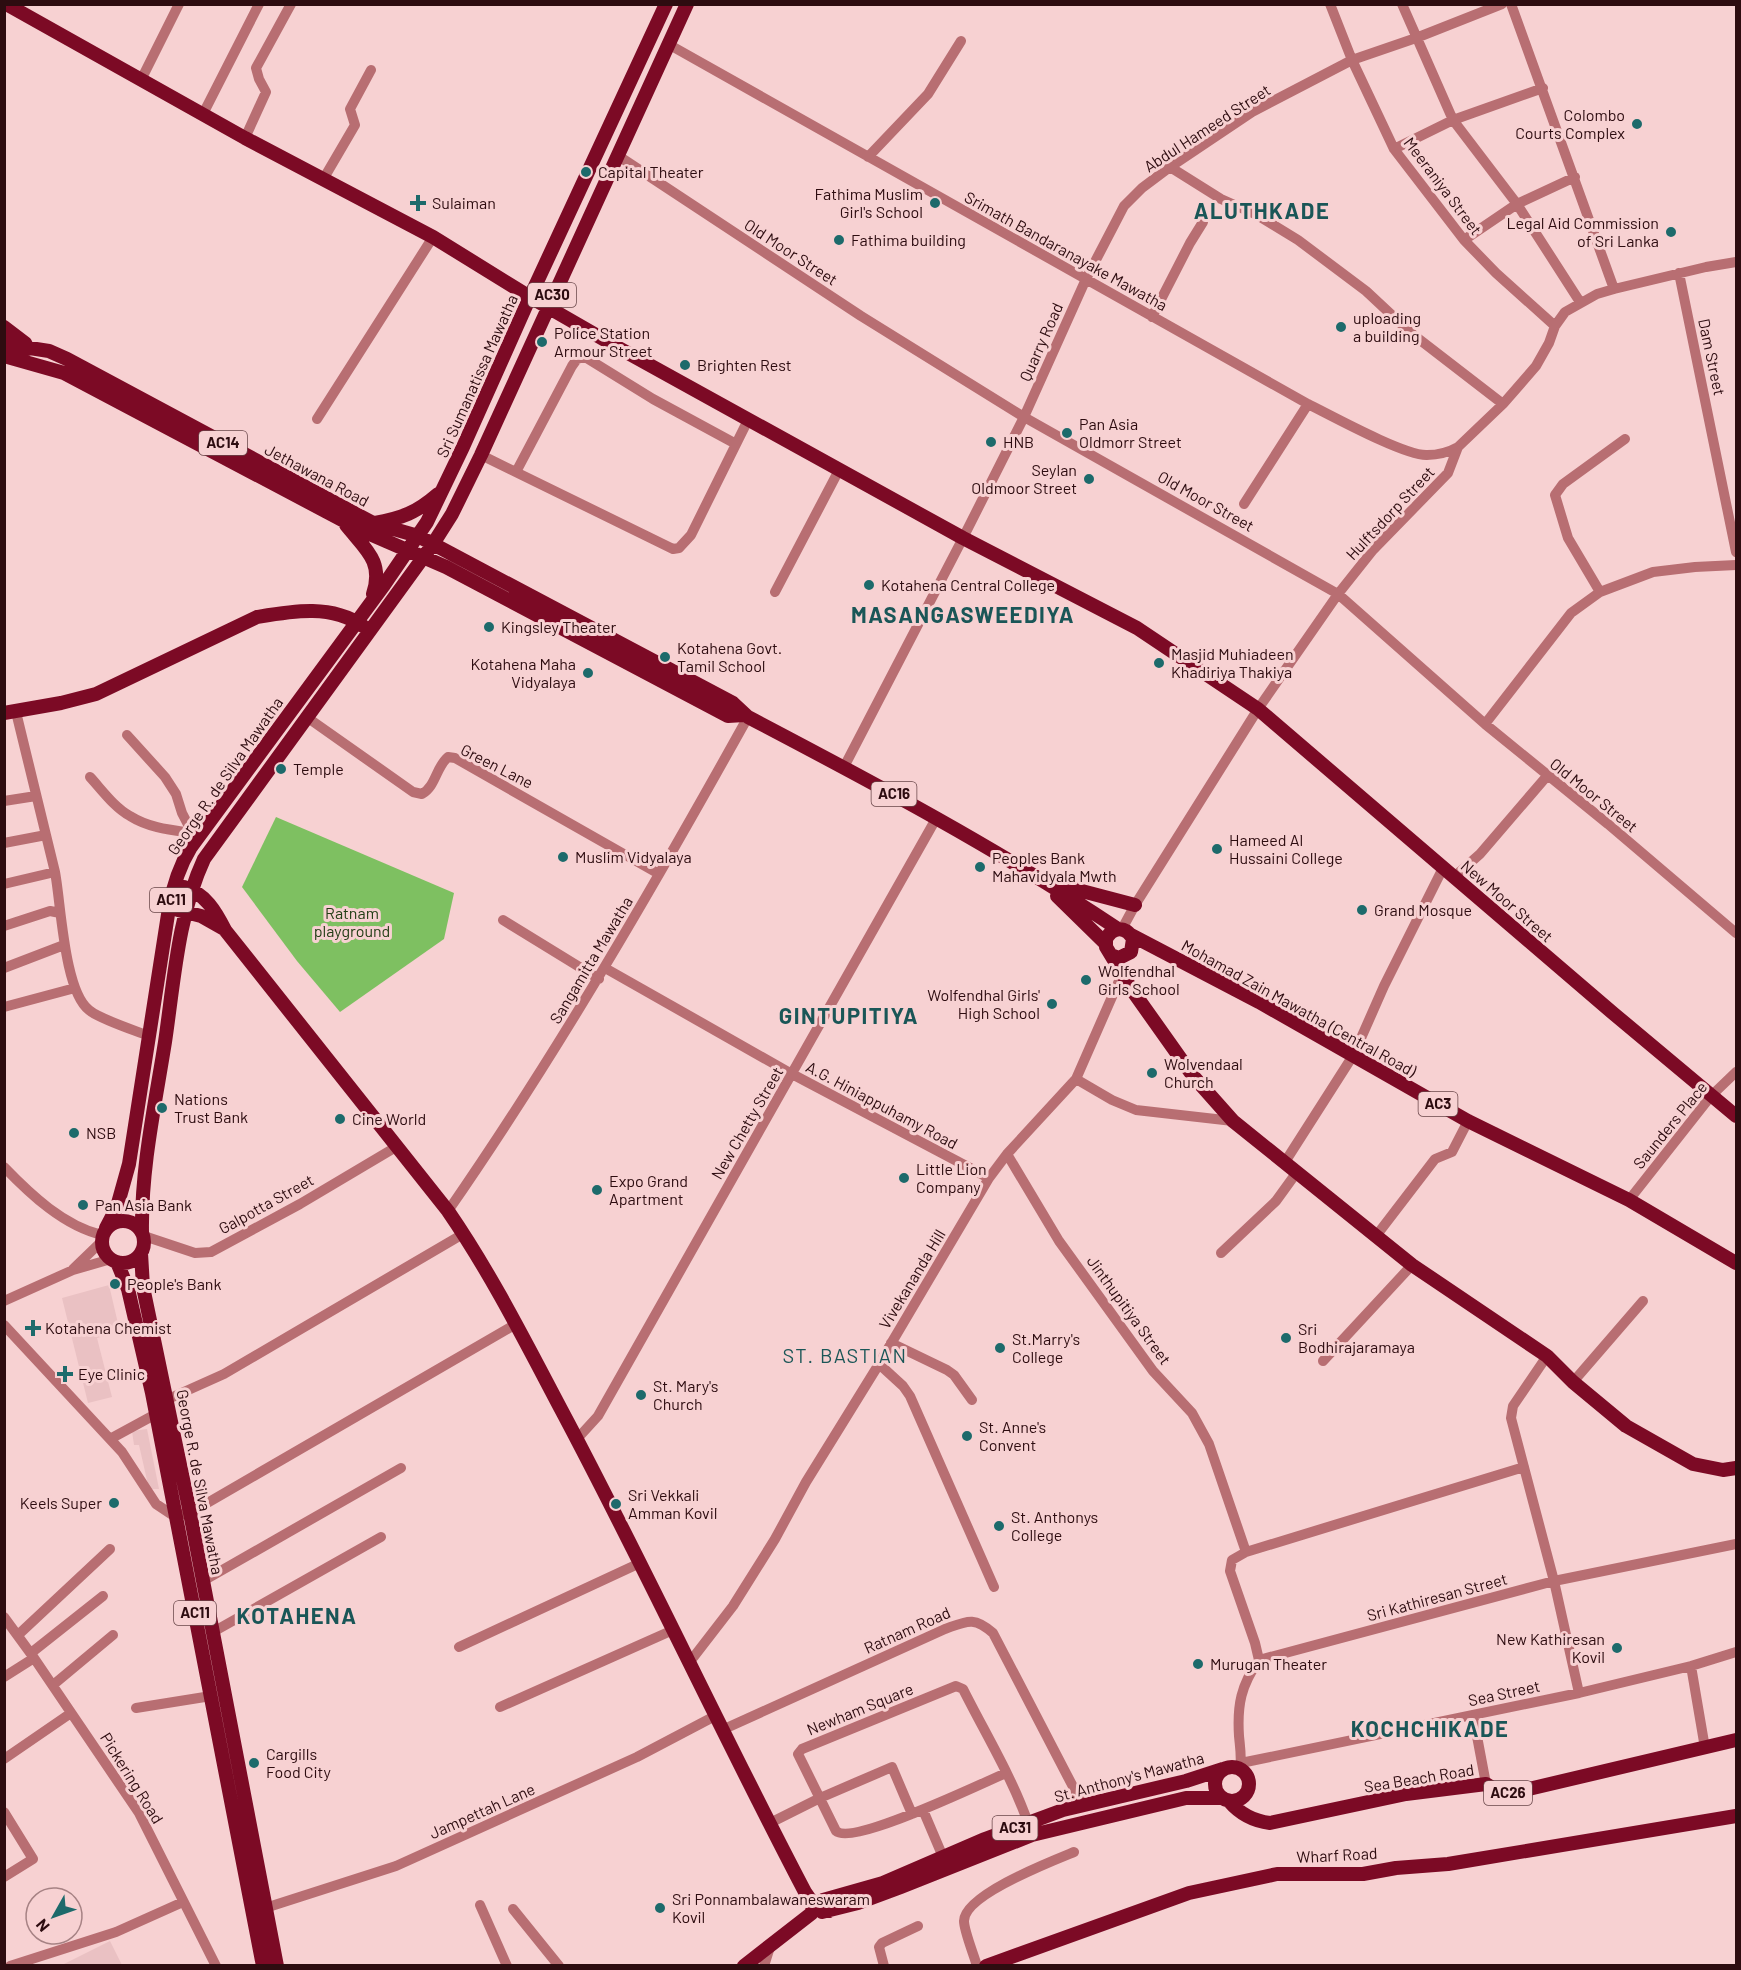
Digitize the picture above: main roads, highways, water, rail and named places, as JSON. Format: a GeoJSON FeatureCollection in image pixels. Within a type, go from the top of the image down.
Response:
{"type":"FeatureCollection","features":[{"type":"Feature","properties":{"kind":"main road","name":"New Moor Street"},"geometry":{"type":"LineString","coordinates":[[6,4],[23,8],[141,80],[244,138],[433,237],[547,307],[748,420],[963,538],[1137,628],[1258,709],[1448,873],[1737,1116]]}},
{"type":"Feature","properties":{"kind":"main road","name":"Sri Sumanatissa Mawatha"},"geometry":{"type":"LineString","coordinates":[[408,549],[418,536],[443,490],[666,4]]}},
{"type":"Feature","properties":{"kind":"main road","name":"AC30"},"geometry":{"type":"LineString","coordinates":[[433,544],[452,514],[481,455],[687,4]]}},
{"type":"Feature","properties":{"kind":"main road"},"geometry":{"type":"LineString","coordinates":[[4,327],[25,343],[28,356]]}},
{"type":"Feature","properties":{"kind":"main road"},"geometry":{"type":"LineString","coordinates":[[4,344],[28,356]]}},
{"type":"Feature","properties":{"kind":"main road","name":"Jethawana Road"},"geometry":{"type":"LineString","coordinates":[[28,356],[50,351],[373,524],[418,536],[433,544]]}},
{"type":"Feature","properties":{"kind":"main road"},"geometry":{"type":"LineString","coordinates":[[4,356],[28,356]]}},
{"type":"Feature","properties":{"kind":"main road","name":"Jethawana Road"},"geometry":{"type":"LineString","coordinates":[[28,356],[343,521],[424,556]]}},
{"type":"Feature","properties":{"kind":"main road"},"geometry":{"type":"LineString","coordinates":[[373,524],[406,516],[421,508],[443,490]]}},
{"type":"Feature","properties":{"kind":"main road"},"geometry":{"type":"LineString","coordinates":[[343,521],[375,563],[378,575],[371,602]]}},
{"type":"Feature","properties":{"kind":"main road","name":"George R. de Silva Mawatha"},"geometry":{"type":"LineString","coordinates":[[143,1234],[146,1164],[186,912],[196,874],[204,859],[433,544]]}},
{"type":"Feature","properties":{"kind":"main road","name":"AC16"},"geometry":{"type":"LineString","coordinates":[[433,544],[733,703],[746,716],[937,817],[1124,931]]}},
{"type":"Feature","properties":{"kind":"main road","name":"George R. de Silva Mawatha"},"geometry":{"type":"LineString","coordinates":[[103,1235],[117,1207],[129,1164],[169,908],[174,884],[183,860],[194,837],[371,602],[408,549]]}},
{"type":"Feature","properties":{"kind":"main road","name":"AC16"},"geometry":{"type":"LineString","coordinates":[[424,556],[728,716],[746,716]]}},
{"type":"Feature","properties":{"kind":"main road"},"geometry":{"type":"LineString","coordinates":[[10,712],[61,704],[96,694],[257,617],[286,612],[330,611],[356,621],[371,632]]}},
{"type":"Feature","properties":{"kind":"main road"},"geometry":{"type":"LineString","coordinates":[[1040,880],[1135,905]]}},
{"type":"Feature","properties":{"kind":"main road","name":"AC16"},"geometry":{"type":"LineString","coordinates":[[1040,880],[1108,949]]}},
{"type":"Feature","properties":{"kind":"main road"},"geometry":{"type":"LineString","coordinates":[[174,884],[192,889],[204,898],[217,914],[225,930],[448,1212],[516,1324],[577,1439],[813,1909],[770,1947],[744,1965]]}},
{"type":"Feature","properties":{"kind":"main road"},"geometry":{"type":"LineString","coordinates":[[169,908],[201,916],[225,930]]}},
{"type":"Feature","properties":{"kind":"main road"},"geometry":{"type":"LineString","coordinates":[[1122,974],[1128,955],[1133,948],[1124,931],[1108,934],[1108,949],[1122,974],[1193,1076],[1233,1121],[1412,1265],[1547,1356],[1573,1382],[1626,1426],[1693,1464],[1723,1470],[1737,1468]]}},
{"type":"Feature","properties":{"kind":"main road","name":"Mohamad Zain Mawatha (Central Road)"},"geometry":{"type":"LineString","coordinates":[[1124,931],[1354,1054],[1468,1120],[1629,1200],[1737,1263]]}},
{"type":"Feature","properties":{"kind":"main road"},"geometry":{"type":"LineString","coordinates":[[1108,949],[1119,958],[1128,955]]}},
{"type":"Feature","properties":{"kind":"main road"},"geometry":{"type":"LineString","coordinates":[[125,1220],[132,1222],[143,1234],[144,1242],[141,1253],[131,1262],[114,1261],[103,1249],[103,1235],[111,1223],[125,1220]]}},
{"type":"Feature","properties":{"kind":"main road","name":"George R. de Silva Mawatha"},"geometry":{"type":"LineString","coordinates":[[141,1253],[143,1287],[166,1400],[211,1696],[260,1910],[277,1965]]}},
{"type":"Feature","properties":{"kind":"main road","name":"George R. de Silva Mawatha"},"geometry":{"type":"LineString","coordinates":[[114,1261],[128,1289],[156,1414],[203,1581],[260,1910],[262,1965]]}},
{"type":"Feature","properties":{"kind":"main road","name":"Sea Beach Road"},"geometry":{"type":"LineString","coordinates":[[1231,1800],[1280,1821],[1406,1794],[1486,1784],[1500,1793],[1512,1792],[1737,1740]]}},
{"type":"Feature","properties":{"kind":"main road"},"geometry":{"type":"LineString","coordinates":[[1240,1766],[1249,1786],[1246,1794],[1231,1800],[1218,1794],[1215,1783],[1223,1769],[1240,1766]]}},
{"type":"Feature","properties":{"kind":"main road","name":"St. Anthony's Mawatha"},"geometry":{"type":"LineString","coordinates":[[813,1909],[835,1896],[883,1883],[1028,1823],[1082,1804],[1186,1781],[1223,1769]]}},
{"type":"Feature","properties":{"kind":"main road","name":"St. Anthony's Mawatha"},"geometry":{"type":"LineString","coordinates":[[813,1909],[829,1911],[866,1900],[1032,1835],[1186,1798],[1231,1800]]}},
{"type":"Feature","properties":{"kind":"main road","name":"Wharf Road"},"geometry":{"type":"LineString","coordinates":[[986,1965],[1189,1893],[1277,1874],[1363,1874],[1396,1868],[1448,1864],[1737,1816]]}},
{"type":"Feature","properties":{"kind":"main road"},"geometry":{"type":"LineString","coordinates":[[797,1877],[815,1893],[835,1896]]}},
{"type":"Feature","properties":{"kind":"place","name":"Colombo Courts Complex"},"geometry":{"type":"Point","coordinates":[1637,124]}},
{"type":"Feature","properties":{"kind":"place","name":"Capital Theater"},"geometry":{"type":"Point","coordinates":[586,172]}},
{"type":"Feature","properties":{"kind":"place","name":"Sulaiman"},"geometry":{"type":"Point","coordinates":[418,203]}},
{"type":"Feature","properties":{"kind":"place","name":"Fathima Muslim Girl's School"},"geometry":{"type":"Point","coordinates":[935,203]}},
{"type":"Feature","properties":{"kind":"place","name":"Legal Aid Commission of Sri Lanka"},"geometry":{"type":"Point","coordinates":[1671,232]}},
{"type":"Feature","properties":{"kind":"place","name":"Fathima building"},"geometry":{"type":"Point","coordinates":[839,240]}},
{"type":"Feature","properties":{"kind":"place","name":"uploading a building"},"geometry":{"type":"Point","coordinates":[1341,327]}},
{"type":"Feature","properties":{"kind":"place","name":"Police Station Armour Street"},"geometry":{"type":"Point","coordinates":[542,342]}},
{"type":"Feature","properties":{"kind":"place","name":"Brighten Rest"},"geometry":{"type":"Point","coordinates":[685,365]}},
{"type":"Feature","properties":{"kind":"place","name":"Pan Asia Oldmorr Street"},"geometry":{"type":"Point","coordinates":[1067,433]}},
{"type":"Feature","properties":{"kind":"place","name":"HNB"},"geometry":{"type":"Point","coordinates":[991,442]}},
{"type":"Feature","properties":{"kind":"place","name":"Seylan Oldmoor Street"},"geometry":{"type":"Point","coordinates":[1089,479]}},
{"type":"Feature","properties":{"kind":"place","name":"Kotahena Central College"},"geometry":{"type":"Point","coordinates":[869,585]}},
{"type":"Feature","properties":{"kind":"place","name":"Kingsley Theater"},"geometry":{"type":"Point","coordinates":[489,627]}},
{"type":"Feature","properties":{"kind":"place","name":"Kotahena Govt. Tamil School"},"geometry":{"type":"Point","coordinates":[665,657]}},
{"type":"Feature","properties":{"kind":"place","name":"Masjid Muhiadeen Khadiriya Thakiya"},"geometry":{"type":"Point","coordinates":[1159,663]}},
{"type":"Feature","properties":{"kind":"place","name":"Kotahena Maha Vidyalaya"},"geometry":{"type":"Point","coordinates":[588,673]}},
{"type":"Feature","properties":{"kind":"place","name":"Temple"},"geometry":{"type":"Point","coordinates":[281,769]}},
{"type":"Feature","properties":{"kind":"place","name":"Hameed Al Hussaini College"},"geometry":{"type":"Point","coordinates":[1217,849]}},
{"type":"Feature","properties":{"kind":"place","name":"Muslim Vidyalaya"},"geometry":{"type":"Point","coordinates":[563,857]}},
{"type":"Feature","properties":{"kind":"place","name":"Peoples Bank Mahavidyala Mwth"},"geometry":{"type":"Point","coordinates":[980,867]}},
{"type":"Feature","properties":{"kind":"place","name":"Grand Mosque"},"geometry":{"type":"Point","coordinates":[1362,910]}},
{"type":"Feature","properties":{"kind":"place","name":"Wolfendhal Girls School"},"geometry":{"type":"Point","coordinates":[1086,980]}},
{"type":"Feature","properties":{"kind":"place","name":"Wolfendhal Girls' High School"},"geometry":{"type":"Point","coordinates":[1052,1004]}},
{"type":"Feature","properties":{"kind":"place","name":"Wolvendaal Church"},"geometry":{"type":"Point","coordinates":[1152,1073]}},
{"type":"Feature","properties":{"kind":"place","name":"Nations Trust Bank"},"geometry":{"type":"Point","coordinates":[162,1108]}},
{"type":"Feature","properties":{"kind":"place","name":"Cine World"},"geometry":{"type":"Point","coordinates":[340,1119]}},
{"type":"Feature","properties":{"kind":"place","name":"NSB"},"geometry":{"type":"Point","coordinates":[74,1133]}},
{"type":"Feature","properties":{"kind":"place","name":"Little Lion Company"},"geometry":{"type":"Point","coordinates":[904,1178]}},
{"type":"Feature","properties":{"kind":"place","name":"Expo Grand Apartment"},"geometry":{"type":"Point","coordinates":[597,1190]}},
{"type":"Feature","properties":{"kind":"place","name":"Pan Asia Bank"},"geometry":{"type":"Point","coordinates":[83,1205]}},
{"type":"Feature","properties":{"kind":"place","name":"People's Bank"},"geometry":{"type":"Point","coordinates":[115,1284]}},
{"type":"Feature","properties":{"kind":"place","name":"Kotahena Chemist"},"geometry":{"type":"Point","coordinates":[33,1328]}},
{"type":"Feature","properties":{"kind":"place","name":"Sri Bodhirajaramaya"},"geometry":{"type":"Point","coordinates":[1286,1338]}},
{"type":"Feature","properties":{"kind":"place","name":"St.Marry's College"},"geometry":{"type":"Point","coordinates":[1000,1348]}},
{"type":"Feature","properties":{"kind":"place","name":"Eye Clinic"},"geometry":{"type":"Point","coordinates":[65,1374]}},
{"type":"Feature","properties":{"kind":"place","name":"St. Mary's Church"},"geometry":{"type":"Point","coordinates":[641,1395]}},
{"type":"Feature","properties":{"kind":"place","name":"St. Anne's Convent"},"geometry":{"type":"Point","coordinates":[967,1436]}},
{"type":"Feature","properties":{"kind":"place","name":"Keels Super"},"geometry":{"type":"Point","coordinates":[114,1503]}},
{"type":"Feature","properties":{"kind":"place","name":"Sri Vekkali Amman Kovil"},"geometry":{"type":"Point","coordinates":[616,1504]}},
{"type":"Feature","properties":{"kind":"place","name":"St. Anthonys College"},"geometry":{"type":"Point","coordinates":[999,1526]}},
{"type":"Feature","properties":{"kind":"place","name":"New Kathiresan Kovil"},"geometry":{"type":"Point","coordinates":[1617,1648]}},
{"type":"Feature","properties":{"kind":"place","name":"Murugan Theater"},"geometry":{"type":"Point","coordinates":[1198,1664]}},
{"type":"Feature","properties":{"kind":"place","name":"Cargills Food City"},"geometry":{"type":"Point","coordinates":[254,1763]}},
{"type":"Feature","properties":{"kind":"place","name":"Sri Ponnambalawaneswaram Kovil"},"geometry":{"type":"Point","coordinates":[660,1908]}},
{"type":"Feature","properties":{"kind":"district","name":"ALUTHKADE"},"geometry":{"type":"Point","coordinates":[1262,211]}},
{"type":"Feature","properties":{"kind":"district","name":"MASANGASWEEDIYA"},"geometry":{"type":"Point","coordinates":[963,615]}},
{"type":"Feature","properties":{"kind":"district","name":"GINTUPITIYA"},"geometry":{"type":"Point","coordinates":[849,1016]}},
{"type":"Feature","properties":{"kind":"district","name":"ST. BASTIAN"},"geometry":{"type":"Point","coordinates":[845,1356]}},
{"type":"Feature","properties":{"kind":"district","name":"KOTAHENA"},"geometry":{"type":"Point","coordinates":[297,1616]}},
{"type":"Feature","properties":{"kind":"district","name":"KOCHCHIKADE"},"geometry":{"type":"Point","coordinates":[1430,1729]}},
{"type":"Feature","properties":{"kind":"park label","name":"Ratnam playground"},"geometry":{"type":"Point","coordinates":[352,922]}}]}
